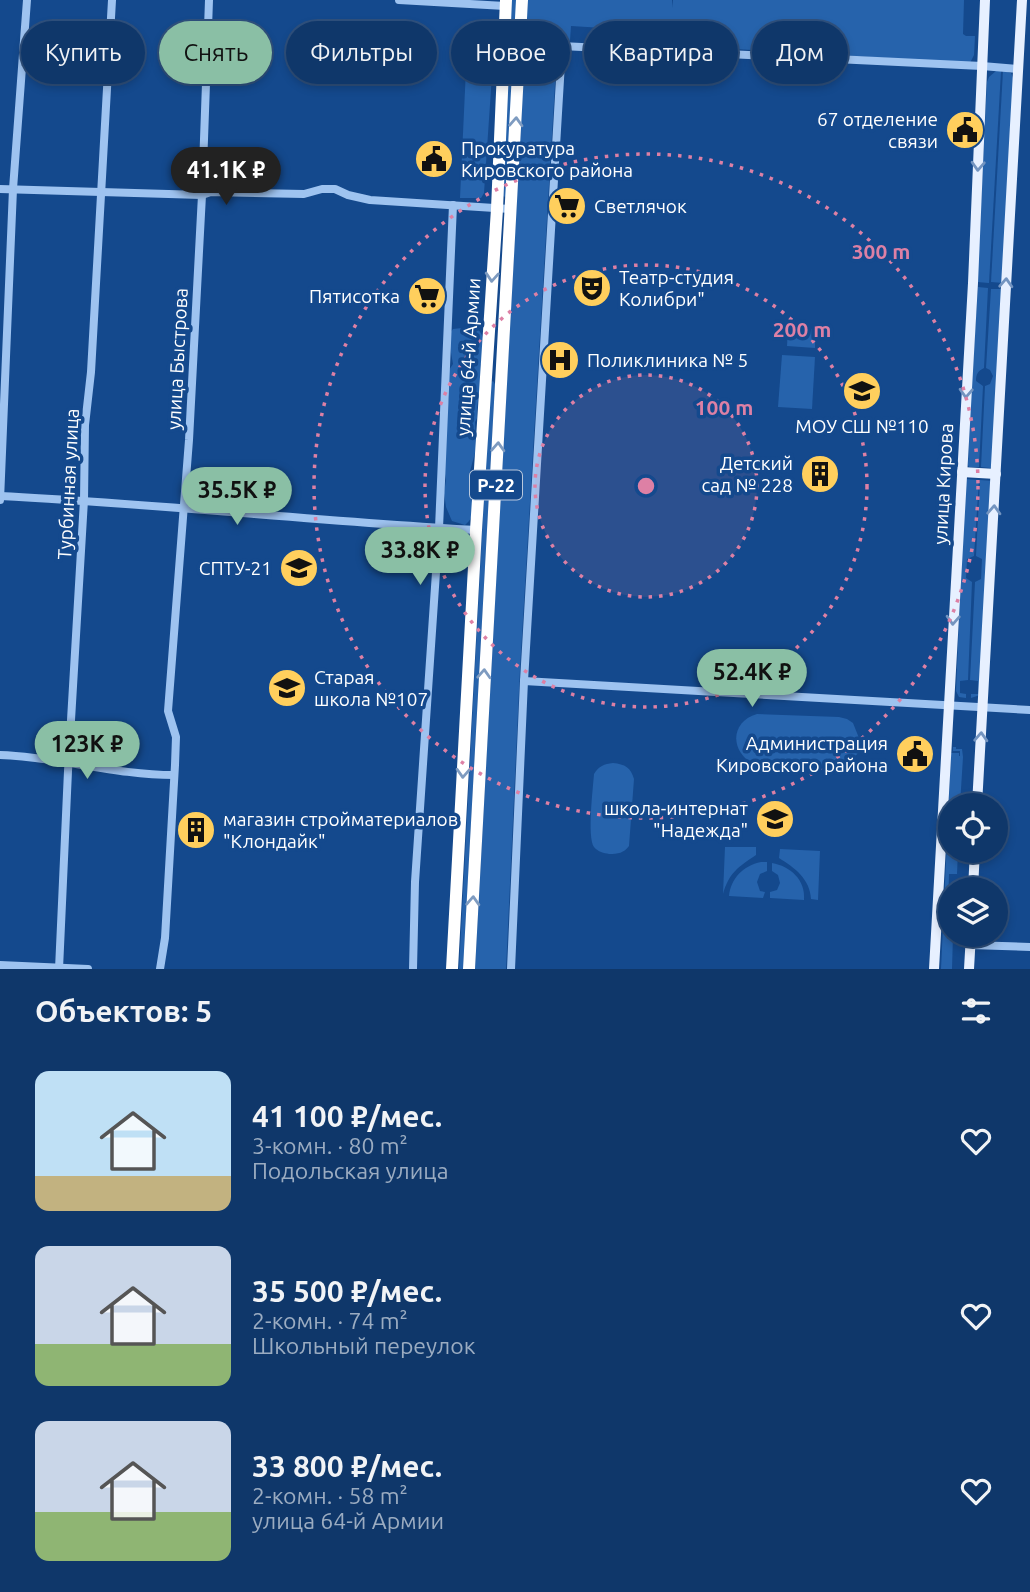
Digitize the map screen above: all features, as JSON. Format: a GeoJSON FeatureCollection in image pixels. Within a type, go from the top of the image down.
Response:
{"type":"FeatureCollection","features":[{"type":"Feature","properties":{"kind":"highway","name":"улица 64-й Армии"},"geometry":{"type":"LineString","coordinates":[[521,21],[522,0]]}},
{"type":"Feature","properties":{"kind":"highway","name":"улица 64-й Армии"},"geometry":{"type":"LineString","coordinates":[[452,969],[497,208],[506,3]]}},
{"type":"Feature","properties":{"kind":"highway","name":"улица 64-й Армии"},"geometry":{"type":"LineString","coordinates":[[469,969],[517,84]]}},
{"type":"Feature","properties":{"kind":"highway"},"geometry":{"type":"LineString","coordinates":[[486,362],[503,363]]}},
{"type":"Feature","properties":{"kind":"main road","name":"улица Кирова"},"geometry":{"type":"LineString","coordinates":[[934,969],[985,0]]}},
{"type":"Feature","properties":{"kind":"main road"},"geometry":{"type":"LineString","coordinates":[[978,793],[1022,0]]}},
{"type":"Feature","properties":{"kind":"main road"},"geometry":{"type":"LineString","coordinates":[[962,472],[996,474]]}},
{"type":"Feature","properties":{"kind":"main road"},"geometry":{"type":"LineString","coordinates":[[969,969],[970,947]]}},
{"type":"Feature","properties":{"kind":"street"},"geometry":{"type":"LineString","coordinates":[[27,0],[13,189],[0,498],[84,500],[476,530]]}},
{"type":"Feature","properties":{"kind":"street","name":"Турбинная улица"},"geometry":{"type":"LineString","coordinates":[[59,968],[84,500],[85,425],[92,372],[112,0]]}},
{"type":"Feature","properties":{"kind":"street","name":"улица Быстрова"},"geometry":{"type":"LineString","coordinates":[[160,969],[165,938],[176,737],[168,711],[184,508],[202,195],[209,0]]}},
{"type":"Feature","properties":{"kind":"street"},"geometry":{"type":"LineString","coordinates":[[399,0],[506,3]]}},
{"type":"Feature","properties":{"kind":"street"},"geometry":{"type":"LineString","coordinates":[[570,46],[1017,69]]}},
{"type":"Feature","properties":{"kind":"street"},"geometry":{"type":"LineString","coordinates":[[512,969],[524,681],[560,84]]}},
{"type":"Feature","properties":{"kind":"street"},"geometry":{"type":"LineString","coordinates":[[0,188],[202,195],[211,192],[304,194],[335,189],[370,200],[511,209]]}},
{"type":"Feature","properties":{"kind":"street","name":"улица 64-й Армии"},"geometry":{"type":"LineString","coordinates":[[413,969],[415,882],[439,528],[453,205]]}},
{"type":"Feature","properties":{"kind":"street"},"geometry":{"type":"LineString","coordinates":[[524,681],[1030,710]]}},
{"type":"Feature","properties":{"kind":"street"},"geometry":{"type":"LineString","coordinates":[[0,755],[69,762],[116,771],[174,775]]}},
{"type":"Feature","properties":{"kind":"street"},"geometry":{"type":"LineString","coordinates":[[1008,944],[1030,947]]}},
{"type":"Feature","properties":{"kind":"street"},"geometry":{"type":"LineString","coordinates":[[0,965],[88,969]]}},
{"type":"Feature","properties":{"kind":"shaded area"},"geometry":{"type":"Polygon","coordinates":[[[512,0],[517,0],[516,21],[511,21],[512,0]]]}},
{"type":"Feature","properties":{"kind":"shaded area"},"geometry":{"type":"Polygon","coordinates":[[[528,0],[672,0],[672,8],[673,0],[964,0],[963,34],[975,36],[974,55],[970,63],[848,56],[848,21],[752,21],[752,50],[738,49],[738,21],[584,21],[584,27],[571,26],[570,41],[570,21],[527,21],[528,0]]]}},
{"type":"Feature","properties":{"kind":"shaded area"},"geometry":{"type":"Polygon","coordinates":[[[996,71],[1001,71],[989,283],[977,282],[987,82],[996,71]]]}},
{"type":"Feature","properties":{"kind":"shaded area"},"geometry":{"type":"Polygon","coordinates":[[[1003,71],[1011,73],[1014,80],[1003,283],[991,282],[1003,71]]]}},
{"type":"Feature","properties":{"kind":"shaded area"},"geometry":{"type":"Polygon","coordinates":[[[465,84],[491,84],[484,193],[481,198],[460,198],[465,84]]]}},
{"type":"Feature","properties":{"kind":"shaded area"},"geometry":{"type":"Polygon","coordinates":[[[508,84],[512,84],[506,197],[502,196],[508,84]]]}},
{"type":"Feature","properties":{"kind":"shaded area"},"geometry":{"type":"Polygon","coordinates":[[[523,84],[555,84],[520,669],[506,969],[475,969],[523,84]]]}},
{"type":"Feature","properties":{"kind":"shaded area"},"geometry":{"type":"Polygon","coordinates":[[[978,287],[988,288],[984,368],[976,379],[983,386],[979,467],[969,467],[972,375],[978,287]]]}},
{"type":"Feature","properties":{"kind":"shaded area"},"geometry":{"type":"Polygon","coordinates":[[[991,289],[1002,289],[990,468],[981,467],[985,386],[990,384],[993,376],[986,368],[991,289]]]}},
{"type":"Feature","properties":{"kind":"shaded area"},"geometry":{"type":"Polygon","coordinates":[[[462,328],[466,332],[476,328],[484,345],[475,422],[476,449],[469,475],[473,487],[469,492],[473,510],[465,525],[452,521],[444,493],[449,397],[447,387],[449,370],[453,364],[450,333],[453,329],[462,328]]]}},
{"type":"Feature","properties":{"kind":"shaded area"},"geometry":{"type":"Polygon","coordinates":[[[788,328],[815,329],[815,348],[787,346],[788,328]]]}},
{"type":"Feature","properties":{"kind":"shaded area"},"geometry":{"type":"Polygon","coordinates":[[[782,355],[815,357],[812,409],[778,407],[782,355]]]}},
{"type":"Feature","properties":{"kind":"shaded area"},"geometry":{"type":"Polygon","coordinates":[[[493,381],[495,384],[463,969],[459,969],[490,383],[493,381]]]}},
{"type":"Feature","properties":{"kind":"shaded area"},"geometry":{"type":"Polygon","coordinates":[[[965,479],[979,480],[974,556],[967,559],[966,578],[972,582],[968,680],[960,681],[960,693],[966,694],[966,698],[959,697],[956,691],[965,479]]]}},
{"type":"Feature","properties":{"kind":"shaded area"},"geometry":{"type":"Polygon","coordinates":[[[980,480],[993,481],[980,695],[971,698],[971,694],[978,694],[978,681],[970,680],[975,582],[981,579],[982,559],[976,556],[980,480]]]}},
{"type":"Feature","properties":{"kind":"shaded area"},"geometry":{"type":"Polygon","coordinates":[[[757,714],[847,719],[853,723],[859,738],[859,751],[840,767],[753,764],[740,752],[736,737],[742,723],[757,714]]]}},
{"type":"Feature","properties":{"kind":"shaded area"},"geometry":{"type":"Polygon","coordinates":[[[953,747],[962,749],[961,793],[949,793],[951,753],[959,753],[960,756],[960,751],[953,751],[953,747]]]}},
{"type":"Feature","properties":{"kind":"shaded area"},"geometry":{"type":"Polygon","coordinates":[[[613,763],[627,767],[634,779],[629,846],[621,853],[609,854],[594,847],[591,812],[594,774],[602,766],[613,763]]]}},
{"type":"Feature","properties":{"kind":"shaded area"},"geometry":{"type":"Polygon","coordinates":[[[725,847],[756,847],[756,855],[735,871],[723,894],[725,847]]]}},
{"type":"Feature","properties":{"kind":"shaded area"},"geometry":{"type":"Polygon","coordinates":[[[780,849],[820,851],[818,900],[811,899],[808,886],[801,875],[779,858],[780,849]]]}},
{"type":"Feature","properties":{"kind":"shaded area"},"geometry":{"type":"Polygon","coordinates":[[[767,862],[767,871],[760,874],[757,882],[760,891],[765,892],[763,898],[729,896],[732,884],[739,874],[749,866],[767,862]]]}},
{"type":"Feature","properties":{"kind":"shaded area"},"geometry":{"type":"Polygon","coordinates":[[[772,863],[785,867],[796,875],[802,886],[804,900],[770,898],[770,892],[777,890],[780,883],[778,875],[772,871],[772,863]]]}},
{"type":"Feature","properties":{"kind":"shaded area"},"geometry":{"type":"Polygon","coordinates":[[[946,863],[957,863],[957,874],[945,877],[946,863]]]}},
{"type":"Feature","properties":{"kind":"shaded area"},"geometry":{"type":"Polygon","coordinates":[[[942,947],[953,947],[952,969],[941,969],[942,947]]]}},
{"type":"Feature","properties":{"kind":"place","name":"67 отделение связи"},"geometry":{"type":"Point","coordinates":[965,130]}},
{"type":"Feature","properties":{"kind":"place","name":"Прокуратура Кировского района"},"geometry":{"type":"Point","coordinates":[434,159]}},
{"type":"Feature","properties":{"kind":"place","name":"Светлячок"},"geometry":{"type":"Point","coordinates":[567,206]}},
{"type":"Feature","properties":{"kind":"place","name":"Театр-студия Колибри\""},"geometry":{"type":"Point","coordinates":[592,288]}},
{"type":"Feature","properties":{"kind":"place","name":"Пятисотка"},"geometry":{"type":"Point","coordinates":[427,296]}},
{"type":"Feature","properties":{"kind":"place","name":"Поликлиника № 5"},"geometry":{"type":"Point","coordinates":[560,360]}},
{"type":"Feature","properties":{"kind":"place","name":"МОУ СШ №110"},"geometry":{"type":"Point","coordinates":[862,391]}},
{"type":"Feature","properties":{"kind":"place","name":"Детский сад № 228"},"geometry":{"type":"Point","coordinates":[820,474]}},
{"type":"Feature","properties":{"kind":"place","name":"СПТУ-21"},"geometry":{"type":"Point","coordinates":[299,568]}},
{"type":"Feature","properties":{"kind":"place","name":"Старая школа №107"},"geometry":{"type":"Point","coordinates":[287,688]}},
{"type":"Feature","properties":{"kind":"place","name":"Администрация Кировского района"},"geometry":{"type":"Point","coordinates":[915,754]}},
{"type":"Feature","properties":{"kind":"place","name":"школа-интернат \"Надежда\""},"geometry":{"type":"Point","coordinates":[775,819]}},
{"type":"Feature","properties":{"kind":"place","name":"магазин стройматериалов \"Клондайк\""},"geometry":{"type":"Point","coordinates":[196,830]}}]}
